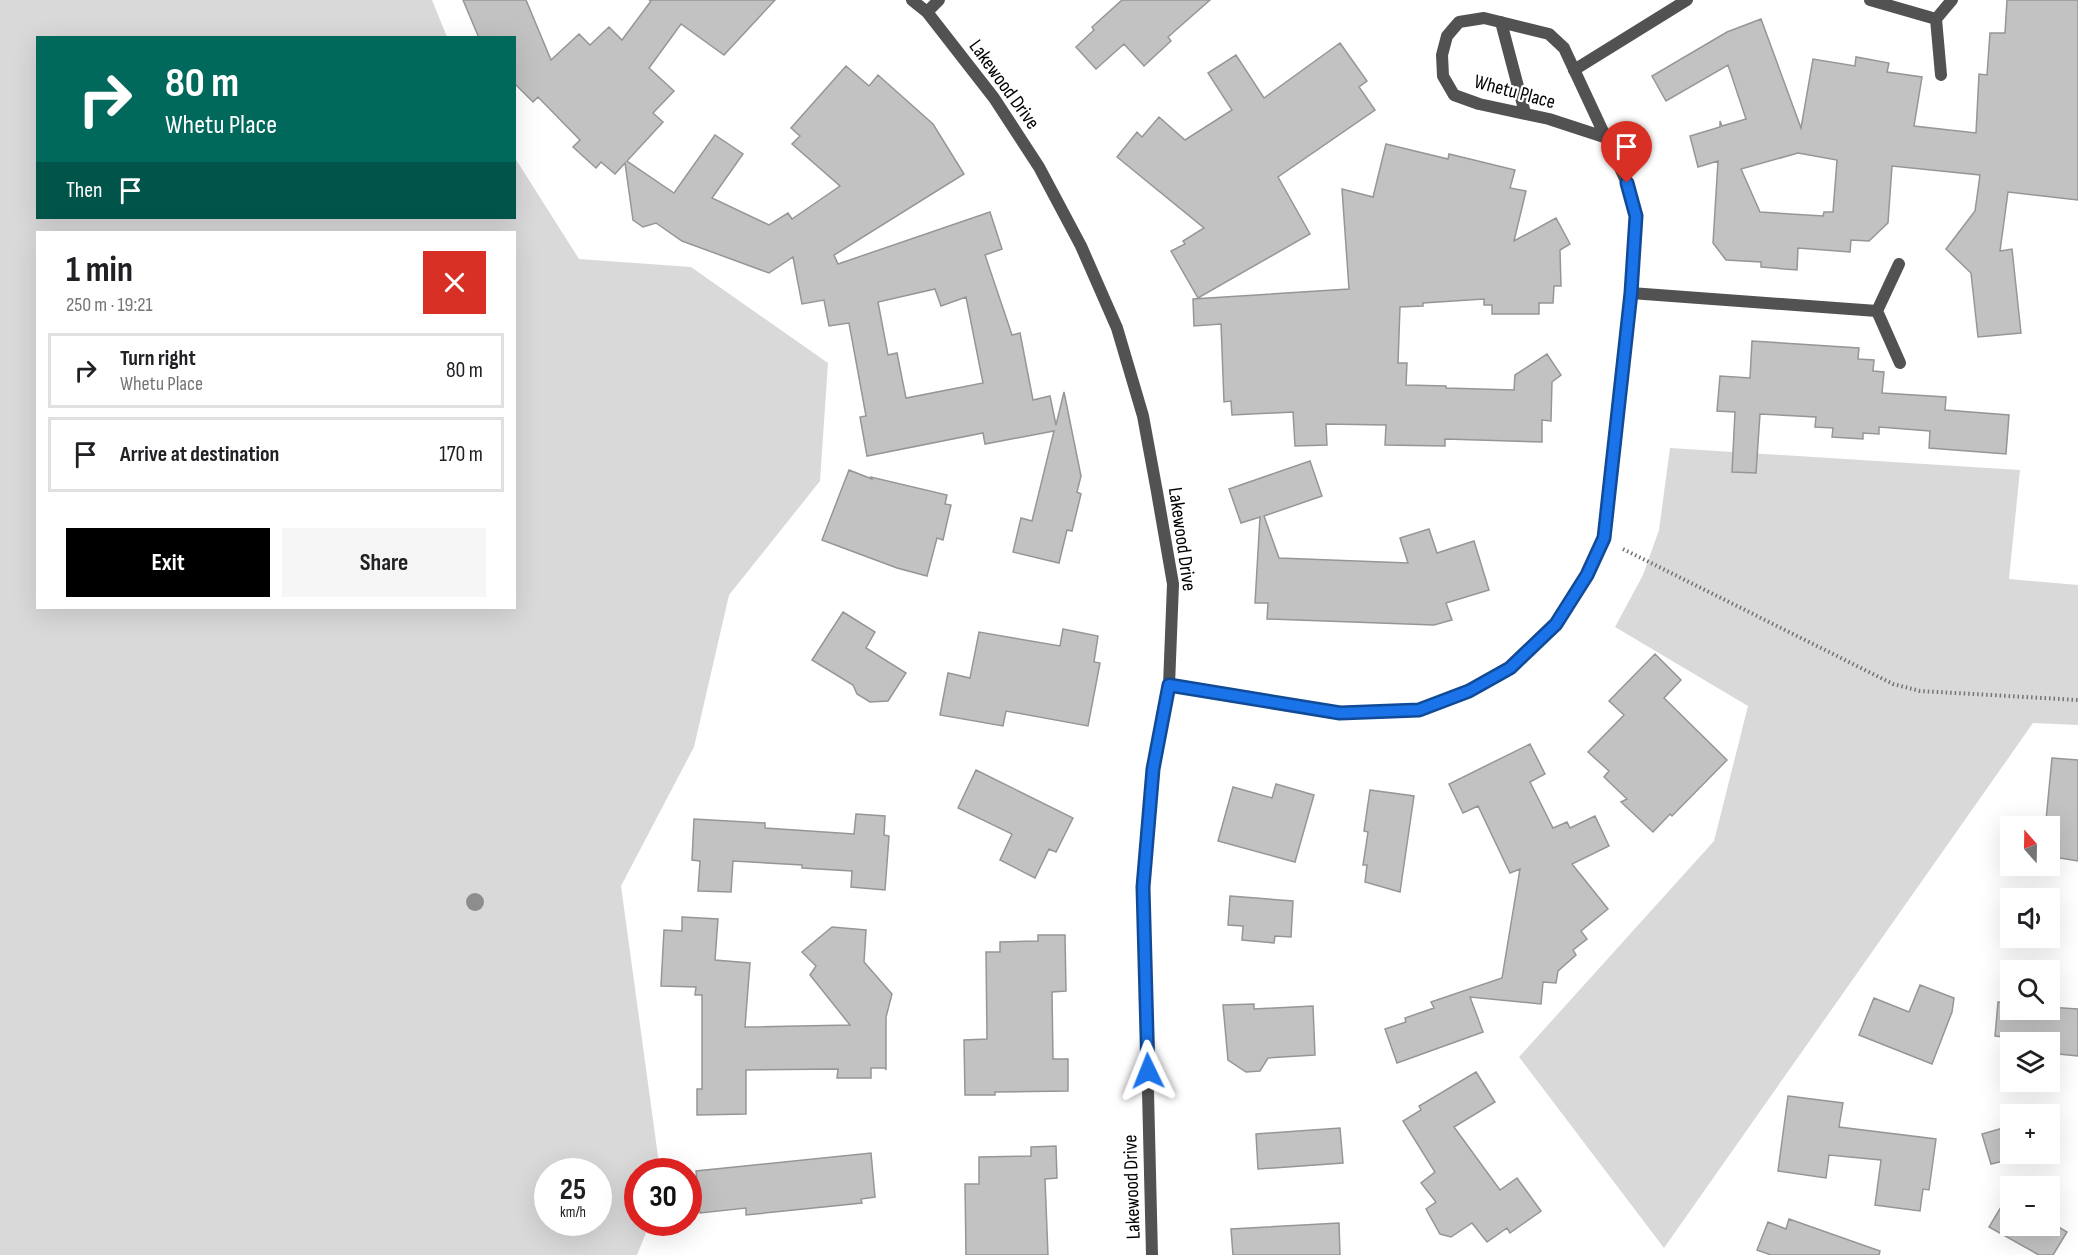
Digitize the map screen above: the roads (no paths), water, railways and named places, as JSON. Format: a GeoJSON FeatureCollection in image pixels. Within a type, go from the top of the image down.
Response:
{"type":"FeatureCollection","features":[{"type":"Feature","properties":{"kind":"street","name":"Lakewood Drive"},"geometry":{"type":"LineString","coordinates":[[912,0],[927,12],[994,98],[1039,167],[1081,246],[1117,328],[1143,416],[1173,584],[1169,685],[1153,769],[1143,887],[1152,1255]]}},
{"type":"Feature","properties":{"kind":"street"},"geometry":{"type":"LineString","coordinates":[[927,12],[939,0]]}},
{"type":"Feature","properties":{"kind":"street"},"geometry":{"type":"LineString","coordinates":[[1574,70],[1687,0]]}},
{"type":"Feature","properties":{"kind":"street"},"geometry":{"type":"LineString","coordinates":[[1870,0],[1936,20]]}},
{"type":"Feature","properties":{"kind":"street"},"geometry":{"type":"LineString","coordinates":[[1941,75],[1936,20],[1952,0]]}},
{"type":"Feature","properties":{"kind":"street","name":"Whetu Place"},"geometry":{"type":"LineString","coordinates":[[1169,685],[1340,713],[1419,710],[1469,691],[1510,668],[1556,624],[1587,575],[1604,538],[1631,293],[1636,216],[1627,183],[1564,48],[1549,34],[1484,18],[1459,22],[1447,36],[1442,55],[1443,76],[1454,95],[1479,104],[1525,113],[1604,137]]}},
{"type":"Feature","properties":{"kind":"street"},"geometry":{"type":"LineString","coordinates":[[1501,22],[1525,113]]}},
{"type":"Feature","properties":{"kind":"street"},"geometry":{"type":"LineString","coordinates":[[1899,264],[1877,311],[1900,363]]}},
{"type":"Feature","properties":{"kind":"street"},"geometry":{"type":"LineString","coordinates":[[1631,293],[1877,311]]}}]}
